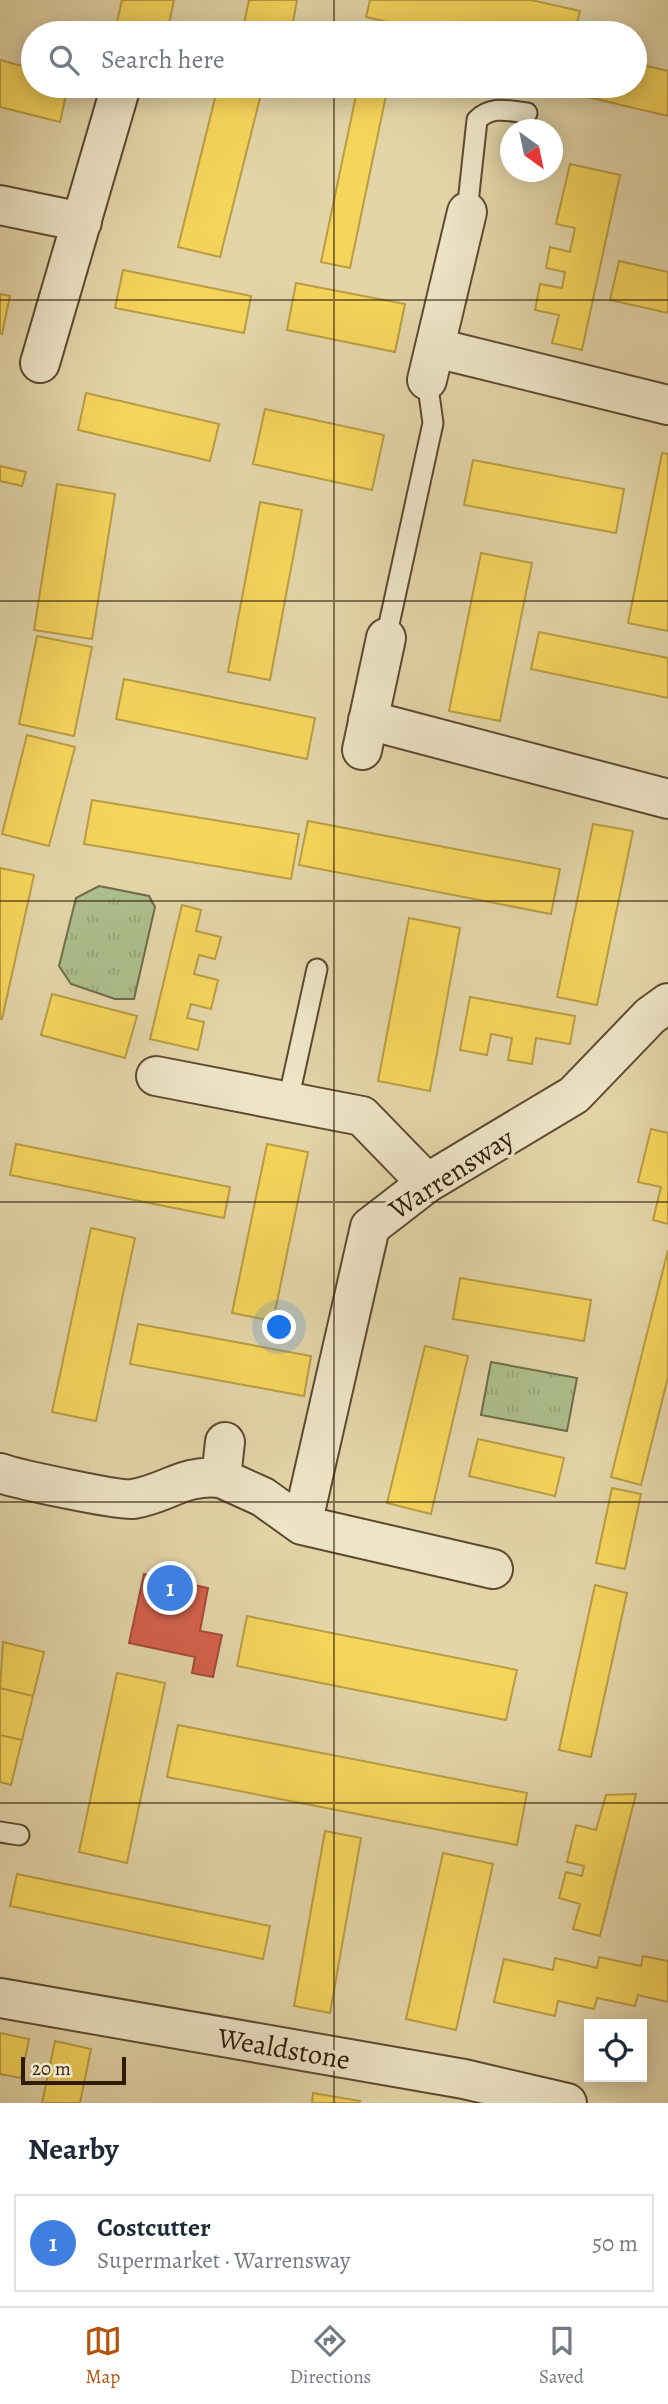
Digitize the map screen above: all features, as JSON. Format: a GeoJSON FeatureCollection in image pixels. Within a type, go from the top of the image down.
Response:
{"type":"FeatureCollection","features":[{"type":"Feature","properties":{"kind":"street"},"geometry":{"type":"LineString","coordinates":[[40,363],[118,98]]}},
{"type":"Feature","properties":{"kind":"street"},"geometry":{"type":"LineString","coordinates":[[0,205],[82,222]]}},
{"type":"Feature","properties":{"kind":"street"},"geometry":{"type":"LineString","coordinates":[[467,212],[432,364],[668,405]]}},
{"type":"Feature","properties":{"kind":"street"},"geometry":{"type":"LineString","coordinates":[[386,638],[365,735],[668,799]]}},
{"type":"Feature","properties":{"kind":"street","name":"Warrensway"},"geometry":{"type":"LineString","coordinates":[[302,1525],[370,1227],[427,1184],[574,1095],[650,1016],[668,1003]]}},
{"type":"Feature","properties":{"kind":"street"},"geometry":{"type":"LineString","coordinates":[[156,1076],[362,1116],[427,1184]]}},
{"type":"Feature","properties":{"kind":"street"},"geometry":{"type":"LineString","coordinates":[[0,1473],[129,1500],[156,1494],[183,1480],[202,1476],[223,1460],[263,1497],[302,1525],[493,1569]]}},
{"type":"Feature","properties":{"kind":"street","name":"Wealdstone"},"geometry":{"type":"LineString","coordinates":[[0,1997],[462,2091],[567,2103]]}},
{"type":"Feature","properties":{"kind":"lane"},"geometry":{"type":"LineString","coordinates":[[467,212],[477,120],[486,111],[494,109],[527,113]]}},
{"type":"Feature","properties":{"kind":"lane"},"geometry":{"type":"LineString","coordinates":[[386,638],[433,423],[432,364]]}},
{"type":"Feature","properties":{"kind":"lane"},"geometry":{"type":"LineString","coordinates":[[288,1101],[317,969]]}},
{"type":"Feature","properties":{"kind":"green space"},"geometry":{"type":"Polygon","coordinates":[[[99,886],[149,896],[155,907],[134,999],[115,999],[71,984],[59,966],[76,898],[99,886]]]}},
{"type":"Feature","properties":{"kind":"green space"},"geometry":{"type":"Polygon","coordinates":[[[491,1362],[577,1378],[567,1431],[481,1415],[491,1362]]]}},
{"type":"Feature","properties":{"kind":"building: Homes"},"geometry":{"type":"Polygon","coordinates":[[[122,0],[174,0],[170,21],[117,21],[122,0]]]}},
{"type":"Feature","properties":{"kind":"building: Homes"},"geometry":{"type":"Polygon","coordinates":[[[249,0],[297,0],[293,21],[245,21],[249,0]]]}},
{"type":"Feature","properties":{"kind":"building: Homes"},"geometry":{"type":"Polygon","coordinates":[[[370,0],[531,0],[580,11],[577,21],[383,21],[366,17],[370,0]]]}},
{"type":"Feature","properties":{"kind":"building: Homes"},"geometry":{"type":"Polygon","coordinates":[[[0,60],[21,66],[21,98],[65,98],[60,122],[0,107],[0,60]]]}},
{"type":"Feature","properties":{"kind":"building: Homes"},"geometry":{"type":"Polygon","coordinates":[[[647,66],[668,71],[668,116],[592,98],[647,98],[647,66]]]}},
{"type":"Feature","properties":{"kind":"building: Homes"},"geometry":{"type":"Polygon","coordinates":[[[215,98],[260,98],[220,257],[178,247],[215,98]]]}},
{"type":"Feature","properties":{"kind":"building: Homes"},"geometry":{"type":"Polygon","coordinates":[[[355,98],[385,98],[350,268],[321,262],[355,98]]]}},
{"type":"Feature","properties":{"kind":"building: Homes"},"geometry":{"type":"Polygon","coordinates":[[[570,164],[620,175],[582,350],[552,343],[559,315],[535,310],[540,284],[562,288],[565,272],[546,268],[550,247],[570,252],[575,228],[556,224],[570,164]]]}},
{"type":"Feature","properties":{"kind":"building: Homes"},"geometry":{"type":"Polygon","coordinates":[[[619,261],[668,272],[668,313],[610,300],[619,261]]]}},
{"type":"Feature","properties":{"kind":"building: Homes"},"geometry":{"type":"Polygon","coordinates":[[[123,270],[251,296],[244,333],[115,308],[123,270]]]}},
{"type":"Feature","properties":{"kind":"building: Homes"},"geometry":{"type":"Polygon","coordinates":[[[296,283],[405,304],[395,352],[287,330],[296,283]]]}},
{"type":"Feature","properties":{"kind":"building: Homes"},"geometry":{"type":"Polygon","coordinates":[[[0,294],[10,296],[2,334],[0,333],[0,294]]]}},
{"type":"Feature","properties":{"kind":"building: Homes"},"geometry":{"type":"Polygon","coordinates":[[[86,393],[219,424],[210,461],[78,430],[86,393]]]}},
{"type":"Feature","properties":{"kind":"building: Homes"},"geometry":{"type":"Polygon","coordinates":[[[265,409],[384,435],[372,490],[253,464],[265,409]]]}},
{"type":"Feature","properties":{"kind":"building: Homes"},"geometry":{"type":"Polygon","coordinates":[[[662,453],[668,454],[668,631],[628,623],[662,453]]]}},
{"type":"Feature","properties":{"kind":"building: Homes"},"geometry":{"type":"Polygon","coordinates":[[[473,460],[624,489],[616,533],[464,505],[473,460]]]}},
{"type":"Feature","properties":{"kind":"building: Homes"},"geometry":{"type":"Polygon","coordinates":[[[0,466],[26,472],[22,486],[0,481],[0,466]]]}},
{"type":"Feature","properties":{"kind":"building: Homes"},"geometry":{"type":"Polygon","coordinates":[[[57,484],[115,494],[92,639],[34,630],[57,484]]]}},
{"type":"Feature","properties":{"kind":"building: Homes"},"geometry":{"type":"Polygon","coordinates":[[[260,502],[302,510],[270,680],[228,672],[260,502]]]}},
{"type":"Feature","properties":{"kind":"building: Homes"},"geometry":{"type":"Polygon","coordinates":[[[481,553],[532,563],[500,721],[449,711],[481,553]]]}},
{"type":"Feature","properties":{"kind":"building: Homes"},"geometry":{"type":"Polygon","coordinates":[[[539,632],[668,658],[668,698],[531,669],[539,632]]]}},
{"type":"Feature","properties":{"kind":"building: Homes"},"geometry":{"type":"Polygon","coordinates":[[[37,636],[92,647],[74,736],[19,724],[37,636]]]}},
{"type":"Feature","properties":{"kind":"building: Homes"},"geometry":{"type":"Polygon","coordinates":[[[124,679],[315,718],[307,759],[116,719],[124,679]]]}},
{"type":"Feature","properties":{"kind":"building: Homes"},"geometry":{"type":"Polygon","coordinates":[[[27,735],[75,747],[49,846],[2,834],[27,735]]]}},
{"type":"Feature","properties":{"kind":"building: Homes"},"geometry":{"type":"Polygon","coordinates":[[[92,800],[299,834],[291,879],[84,844],[92,800]]]}},
{"type":"Feature","properties":{"kind":"building: Homes"},"geometry":{"type":"Polygon","coordinates":[[[308,821],[560,869],[551,914],[299,865],[308,821]]]}},
{"type":"Feature","properties":{"kind":"building: Homes"},"geometry":{"type":"Polygon","coordinates":[[[593,824],[633,831],[597,1005],[557,997],[593,824]]]}},
{"type":"Feature","properties":{"kind":"building: Homes"},"geometry":{"type":"Polygon","coordinates":[[[0,868],[34,875],[2,1019],[0,1019],[0,868]]]}},
{"type":"Feature","properties":{"kind":"building: Homes"},"geometry":{"type":"Polygon","coordinates":[[[182,905],[201,910],[196,931],[221,937],[215,959],[199,955],[194,974],[218,980],[211,1009],[191,1004],[187,1018],[204,1022],[198,1050],[150,1039],[182,905]]]}},
{"type":"Feature","properties":{"kind":"building: Homes"},"geometry":{"type":"Polygon","coordinates":[[[409,918],[460,928],[430,1091],[378,1081],[409,918]]]}},
{"type":"Feature","properties":{"kind":"building: Homes"},"geometry":{"type":"Polygon","coordinates":[[[52,994],[137,1016],[125,1058],[41,1035],[52,994]]]}},
{"type":"Feature","properties":{"kind":"building: Homes"},"geometry":{"type":"Polygon","coordinates":[[[470,997],[575,1016],[570,1044],[536,1038],[532,1064],[508,1060],[512,1038],[491,1034],[487,1055],[460,1050],[470,997]]]}},
{"type":"Feature","properties":{"kind":"building: Homes"},"geometry":{"type":"Polygon","coordinates":[[[651,1129],[668,1133],[668,1224],[653,1220],[661,1187],[638,1182],[651,1129]]]}},
{"type":"Feature","properties":{"kind":"building: Homes"},"geometry":{"type":"Polygon","coordinates":[[[16,1144],[230,1187],[224,1218],[10,1175],[16,1144]]]}},
{"type":"Feature","properties":{"kind":"building: Homes"},"geometry":{"type":"Polygon","coordinates":[[[267,1144],[308,1152],[273,1321],[232,1313],[267,1144]]]}},
{"type":"Feature","properties":{"kind":"building: Homes"},"geometry":{"type":"Polygon","coordinates":[[[91,1228],[135,1238],[96,1421],[52,1412],[91,1228]]]}},
{"type":"Feature","properties":{"kind":"building: Homes"},"geometry":{"type":"Polygon","coordinates":[[[668,1250],[668,1377],[641,1485],[611,1477],[668,1250]]]}},
{"type":"Feature","properties":{"kind":"building: Homes"},"geometry":{"type":"Polygon","coordinates":[[[460,1278],[591,1300],[584,1341],[453,1319],[460,1278]]]}},
{"type":"Feature","properties":{"kind":"building: Homes"},"geometry":{"type":"Polygon","coordinates":[[[138,1324],[311,1356],[304,1396],[130,1364],[138,1324]]]}},
{"type":"Feature","properties":{"kind":"building: Homes"},"geometry":{"type":"Polygon","coordinates":[[[425,1346],[468,1356],[431,1514],[387,1503],[425,1346]]]}},
{"type":"Feature","properties":{"kind":"building: Homes"},"geometry":{"type":"Polygon","coordinates":[[[478,1439],[564,1458],[555,1496],[469,1476],[478,1439]]]}},
{"type":"Feature","properties":{"kind":"building: Homes"},"geometry":{"type":"Polygon","coordinates":[[[612,1488],[641,1494],[625,1569],[596,1563],[612,1488]]]}},
{"type":"Feature","properties":{"kind":"building: Homes"},"geometry":{"type":"Polygon","coordinates":[[[595,1585],[627,1593],[591,1757],[559,1750],[595,1585]]]}},
{"type":"Feature","properties":{"kind":"building: Homes"},"geometry":{"type":"Polygon","coordinates":[[[247,1616],[517,1670],[506,1720],[237,1666],[247,1616]]]}},
{"type":"Feature","properties":{"kind":"building: Homes"},"geometry":{"type":"Polygon","coordinates":[[[3,1642],[44,1652],[33,1696],[0,1688],[3,1642]]]}},
{"type":"Feature","properties":{"kind":"building: Homes"},"geometry":{"type":"Polygon","coordinates":[[[117,1673],[165,1683],[127,1863],[79,1852],[117,1673]]]}},
{"type":"Feature","properties":{"kind":"building: Homes"},"geometry":{"type":"Polygon","coordinates":[[[0,1688],[33,1696],[22,1740],[0,1735],[0,1688]]]}},
{"type":"Feature","properties":{"kind":"building: Homes"},"geometry":{"type":"Polygon","coordinates":[[[178,1725],[527,1793],[517,1845],[167,1777],[178,1725]]]}},
{"type":"Feature","properties":{"kind":"building: Homes"},"geometry":{"type":"Polygon","coordinates":[[[0,1735],[22,1740],[11,1785],[0,1782],[0,1735]]]}},
{"type":"Feature","properties":{"kind":"building: Homes"},"geometry":{"type":"Polygon","coordinates":[[[636,1794],[600,1936],[573,1929],[580,1904],[559,1898],[566,1872],[582,1876],[584,1866],[567,1862],[576,1825],[596,1830],[606,1795],[636,1794]]]}},
{"type":"Feature","properties":{"kind":"building: Homes"},"geometry":{"type":"Polygon","coordinates":[[[325,1831],[361,1838],[330,2013],[294,2006],[325,1831]]]}},
{"type":"Feature","properties":{"kind":"building: Homes"},"geometry":{"type":"Polygon","coordinates":[[[443,1853],[493,1864],[456,2030],[406,2019],[443,1853]]]}},
{"type":"Feature","properties":{"kind":"building: Homes"},"geometry":{"type":"Polygon","coordinates":[[[17,1874],[270,1926],[263,1959],[10,1906],[17,1874]]]}},
{"type":"Feature","properties":{"kind":"building: Homes"},"geometry":{"type":"Polygon","coordinates":[[[643,1956],[668,1961],[668,2002],[638,1995],[635,2006],[597,1998],[594,2009],[558,2001],[555,2016],[494,2002],[504,1959],[553,1970],[555,1958],[597,1968],[599,1957],[641,1966],[643,1956]]]}},
{"type":"Feature","properties":{"kind":"building: Homes"},"geometry":{"type":"Polygon","coordinates":[[[0,2033],[29,2039],[21,2078],[0,2074],[0,2033]]]}},
{"type":"Feature","properties":{"kind":"building: Homes"},"geometry":{"type":"Polygon","coordinates":[[[55,2041],[91,2049],[80,2103],[42,2103],[55,2041]]]}},
{"type":"Feature","properties":{"kind":"building: Homes"},"geometry":{"type":"Polygon","coordinates":[[[313,2093],[360,2101],[312,2103],[313,2093]]]}},
{"type":"Feature","properties":{"kind":"building: Shops"},"geometry":{"type":"Polygon","coordinates":[[[144,1574],[208,1588],[200,1631],[222,1635],[213,1677],[192,1673],[195,1657],[129,1643],[144,1574]]]}},
{"type":"Feature","properties":{"kind":"place","name":"Costcutter"},"geometry":{"type":"Point","coordinates":[170,1588]}}]}
